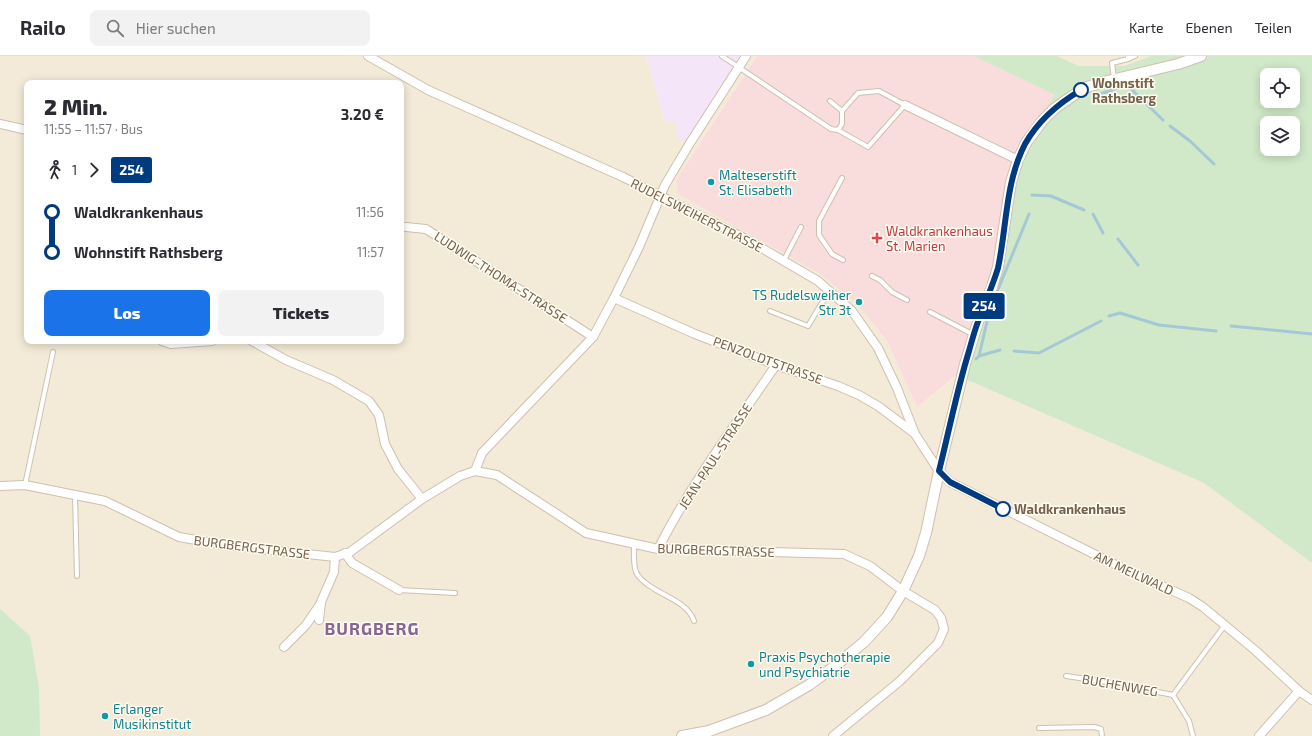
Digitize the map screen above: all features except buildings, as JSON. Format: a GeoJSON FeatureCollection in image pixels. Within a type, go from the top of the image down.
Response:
{"type":"FeatureCollection","features":[{"type":"Feature","properties":{"kind":"street","name":"RUDELSWEIHERSTRASSE"},"geometry":{"type":"LineString","coordinates":[[368,56],[428,90],[600,166],[748,240],[818,281],[852,312],[878,348],[897,388],[915,434],[939,471]]}},
{"type":"Feature","properties":{"kind":"street"},"geometry":{"type":"LineString","coordinates":[[475,471],[482,453],[593,337],[639,247],[665,185],[746,56]]}},
{"type":"Feature","properties":{"kind":"street"},"geometry":{"type":"LineString","coordinates":[[682,736],[709,731],[766,710],[809,685],[864,642],[887,616],[903,591],[919,556],[926,533],[939,471],[965,364],[979,319],[998,268],[1011,182],[1018,160],[1026,143],[1040,124],[1054,109],[1092,84],[1178,64],[1201,56]]}},
{"type":"Feature","properties":{"kind":"street"},"geometry":{"type":"LineString","coordinates":[[905,105],[1018,160]]}},
{"type":"Feature","properties":{"kind":"street"},"geometry":{"type":"LineString","coordinates":[[0,124],[24,129]]}},
{"type":"Feature","properties":{"kind":"street","name":"LUDWIG-THOMA-STRASSE"},"geometry":{"type":"LineString","coordinates":[[406,227],[426,229],[593,337]]}},
{"type":"Feature","properties":{"kind":"street","name":"PENZOLDTSTRASSE"},"geometry":{"type":"LineString","coordinates":[[614,298],[695,334],[860,395],[878,406],[915,434]]}},
{"type":"Feature","properties":{"kind":"street"},"geometry":{"type":"LineString","coordinates":[[257,344],[286,360],[333,380],[369,401],[379,415],[385,444],[398,469],[422,499]]}},
{"type":"Feature","properties":{"kind":"street","name":"JEAN-PAUL-STRASSE"},"geometry":{"type":"LineString","coordinates":[[658,549],[672,522],[711,460],[776,365]]}},
{"type":"Feature","properties":{"kind":"street","name":"BURGBERGSTRASSE"},"geometry":{"type":"LineString","coordinates":[[0,486],[25,485],[105,501],[179,536],[225,545],[335,557],[350,552],[422,499],[460,476],[475,471],[497,475],[586,534],[658,549],[844,554],[870,566],[903,591],[935,610],[941,618],[944,629],[938,643],[900,681],[834,736]]}},
{"type":"Feature","properties":{"kind":"street","name":"AM MEILWALD"},"geometry":{"type":"LineString","coordinates":[[939,471],[950,482],[1006,511],[1126,570],[1189,598],[1203,607],[1256,651],[1299,691],[1312,700]]}},
{"type":"Feature","properties":{"kind":"street"},"geometry":{"type":"LineString","coordinates":[[345,553],[352,563],[399,590]]}},
{"type":"Feature","properties":{"kind":"street"},"geometry":{"type":"LineString","coordinates":[[284,647],[306,626],[321,602],[334,572],[335,557]]}},
{"type":"Feature","properties":{"kind":"street"},"geometry":{"type":"LineString","coordinates":[[319,620],[321,602]]}},
{"type":"Feature","properties":{"kind":"street"},"geometry":{"type":"LineString","coordinates":[[1259,736],[1299,691]]}},
{"type":"Feature","properties":{"kind":"lane"},"geometry":{"type":"LineString","coordinates":[[722,56],[831,129],[838,130],[868,147],[905,105],[879,91],[858,93],[842,111],[842,124],[838,130]]}},
{"type":"Feature","properties":{"kind":"lane"},"geometry":{"type":"LineString","coordinates":[[1114,80],[1112,63],[1135,56]]}},
{"type":"Feature","properties":{"kind":"lane"},"geometry":{"type":"LineString","coordinates":[[830,101],[842,111]]}},
{"type":"Feature","properties":{"kind":"lane"},"geometry":{"type":"LineString","coordinates":[[842,178],[819,221],[819,235],[832,254],[843,260]]}},
{"type":"Feature","properties":{"kind":"lane"},"geometry":{"type":"LineString","coordinates":[[784,260],[801,227]]}},
{"type":"Feature","properties":{"kind":"lane"},"geometry":{"type":"LineString","coordinates":[[872,276],[880,280],[892,292],[907,300]]}},
{"type":"Feature","properties":{"kind":"lane"},"geometry":{"type":"LineString","coordinates":[[770,311],[808,326],[829,291]]}},
{"type":"Feature","properties":{"kind":"lane"},"geometry":{"type":"LineString","coordinates":[[930,312],[974,335]]}},
{"type":"Feature","properties":{"kind":"lane"},"geometry":{"type":"LineString","coordinates":[[25,485],[53,352]]}},
{"type":"Feature","properties":{"kind":"lane"},"geometry":{"type":"LineString","coordinates":[[75,495],[76,576]]}},
{"type":"Feature","properties":{"kind":"lane"},"geometry":{"type":"LineString","coordinates":[[634,544],[634,564],[636,572],[641,579],[683,606],[691,614],[694,621]]}},
{"type":"Feature","properties":{"kind":"lane"},"geometry":{"type":"LineString","coordinates":[[399,590],[455,594]]}},
{"type":"Feature","properties":{"kind":"lane","name":"BUCHENWEG"},"geometry":{"type":"LineString","coordinates":[[1173,695],[1224,625]]}},
{"type":"Feature","properties":{"kind":"lane","name":"BUCHENWEG"},"geometry":{"type":"LineString","coordinates":[[1066,676],[1113,683],[1173,695],[1189,722],[1194,736]]}},
{"type":"Feature","properties":{"kind":"lane"},"geometry":{"type":"LineString","coordinates":[[1039,728],[1094,726],[1101,729],[1102,736]]}},
{"type":"Feature","properties":{"kind":"shaded area"},"geometry":{"type":"Polygon","coordinates":[[[0,56],[646,56],[665,122],[675,122],[689,140],[740,56],[757,56],[676,180],[819,273],[854,302],[886,339],[917,407],[956,375],[1204,483],[1312,563],[1312,736],[0,736],[0,56]]]}},
{"type":"Feature","properties":{"kind":"shaded area"},"geometry":{"type":"Polygon","coordinates":[[[646,56],[740,56],[689,140],[678,139],[675,122],[665,122],[646,56]]]}},
{"type":"Feature","properties":{"kind":"shaded area","name":"Waldkrankenhaus St. Marien"},"geometry":{"type":"Polygon","coordinates":[[[757,56],[974,56],[1056,95],[1017,149],[1004,191],[995,258],[989,283],[969,333],[956,375],[917,407],[886,339],[854,302],[819,273],[678,194],[676,180],[757,56]]]}},
{"type":"Feature","properties":{"kind":"shaded area"},"geometry":{"type":"Polygon","coordinates":[[[1057,56],[1151,56],[1124,66],[1079,66],[1057,56]]]}},
{"type":"Feature","properties":{"kind":"green space"},"geometry":{"type":"Polygon","coordinates":[[[974,56],[1057,56],[1079,66],[1124,66],[1151,56],[1312,56],[1312,563],[1204,483],[956,375],[969,333],[989,283],[995,258],[1004,191],[1017,149],[1055,95],[974,56]]]}},
{"type":"Feature","properties":{"kind":"green space"},"geometry":{"type":"Polygon","coordinates":[[[0,609],[30,636],[39,688],[40,736],[0,736],[0,609]]]}},
{"type":"Feature","properties":{"kind":"waterway"},"geometry":{"type":"LineString","coordinates":[[1098,95],[1123,86],[1128,86],[1163,120]]}},
{"type":"Feature","properties":{"kind":"waterway"},"geometry":{"type":"LineString","coordinates":[[1170,126],[1190,141],[1214,164]]}},
{"type":"Feature","properties":{"kind":"waterway"},"geometry":{"type":"LineString","coordinates":[[1032,195],[1051,196],[1084,210]]}},
{"type":"Feature","properties":{"kind":"waterway"},"geometry":{"type":"LineString","coordinates":[[976,359],[979,356],[990,309],[1029,214]]}},
{"type":"Feature","properties":{"kind":"waterway"},"geometry":{"type":"LineString","coordinates":[[1093,214],[1103,233]]}},
{"type":"Feature","properties":{"kind":"waterway"},"geometry":{"type":"LineString","coordinates":[[1118,239],[1138,265]]}},
{"type":"Feature","properties":{"kind":"waterway"},"geometry":{"type":"LineString","coordinates":[[1109,316],[1120,313],[1159,325],[1216,331]]}},
{"type":"Feature","properties":{"kind":"waterway"},"geometry":{"type":"LineString","coordinates":[[1014,351],[1039,353],[1101,321]]}},
{"type":"Feature","properties":{"kind":"waterway"},"geometry":{"type":"LineString","coordinates":[[1231,326],[1312,334]]}},
{"type":"Feature","properties":{"kind":"waterway"},"geometry":{"type":"LineString","coordinates":[[979,356],[1000,350]]}},
{"type":"Feature","properties":{"kind":"bus line","name":"254"},"geometry":{"type":"LineString","coordinates":[[1003,509],[950,482],[939,471],[969,350],[998,268],[1007,202],[1018,160],[1026,143],[1036,128],[1054,109],[1081,90]]}},
{"type":"Feature","properties":{"kind":"place","name":"Wohnstift Rathsberg"},"geometry":{"type":"Point","coordinates":[1081,90]}},
{"type":"Feature","properties":{"kind":"place","name":"Malteserstift St. Elisabeth"},"geometry":{"type":"Point","coordinates":[711,182]}},
{"type":"Feature","properties":{"kind":"place","name":"Waldkrankenhaus St. Marien"},"geometry":{"type":"Point","coordinates":[877,238]}},
{"type":"Feature","properties":{"kind":"place","name":"TS Rudelsweiher Str 3t"},"geometry":{"type":"Point","coordinates":[859,302]}},
{"type":"Feature","properties":{"kind":"place","name":"Waldkrankenhaus"},"geometry":{"type":"Point","coordinates":[1003,509]}},
{"type":"Feature","properties":{"kind":"place","name":"Praxis Psychotherapie und Psychiatrie"},"geometry":{"type":"Point","coordinates":[751,664]}},
{"type":"Feature","properties":{"kind":"place","name":"Erlanger Musikinstitut"},"geometry":{"type":"Point","coordinates":[105,716]}},
{"type":"Feature","properties":{"kind":"district","name":"BURGBERG"},"geometry":{"type":"Point","coordinates":[372,629]}}]}
